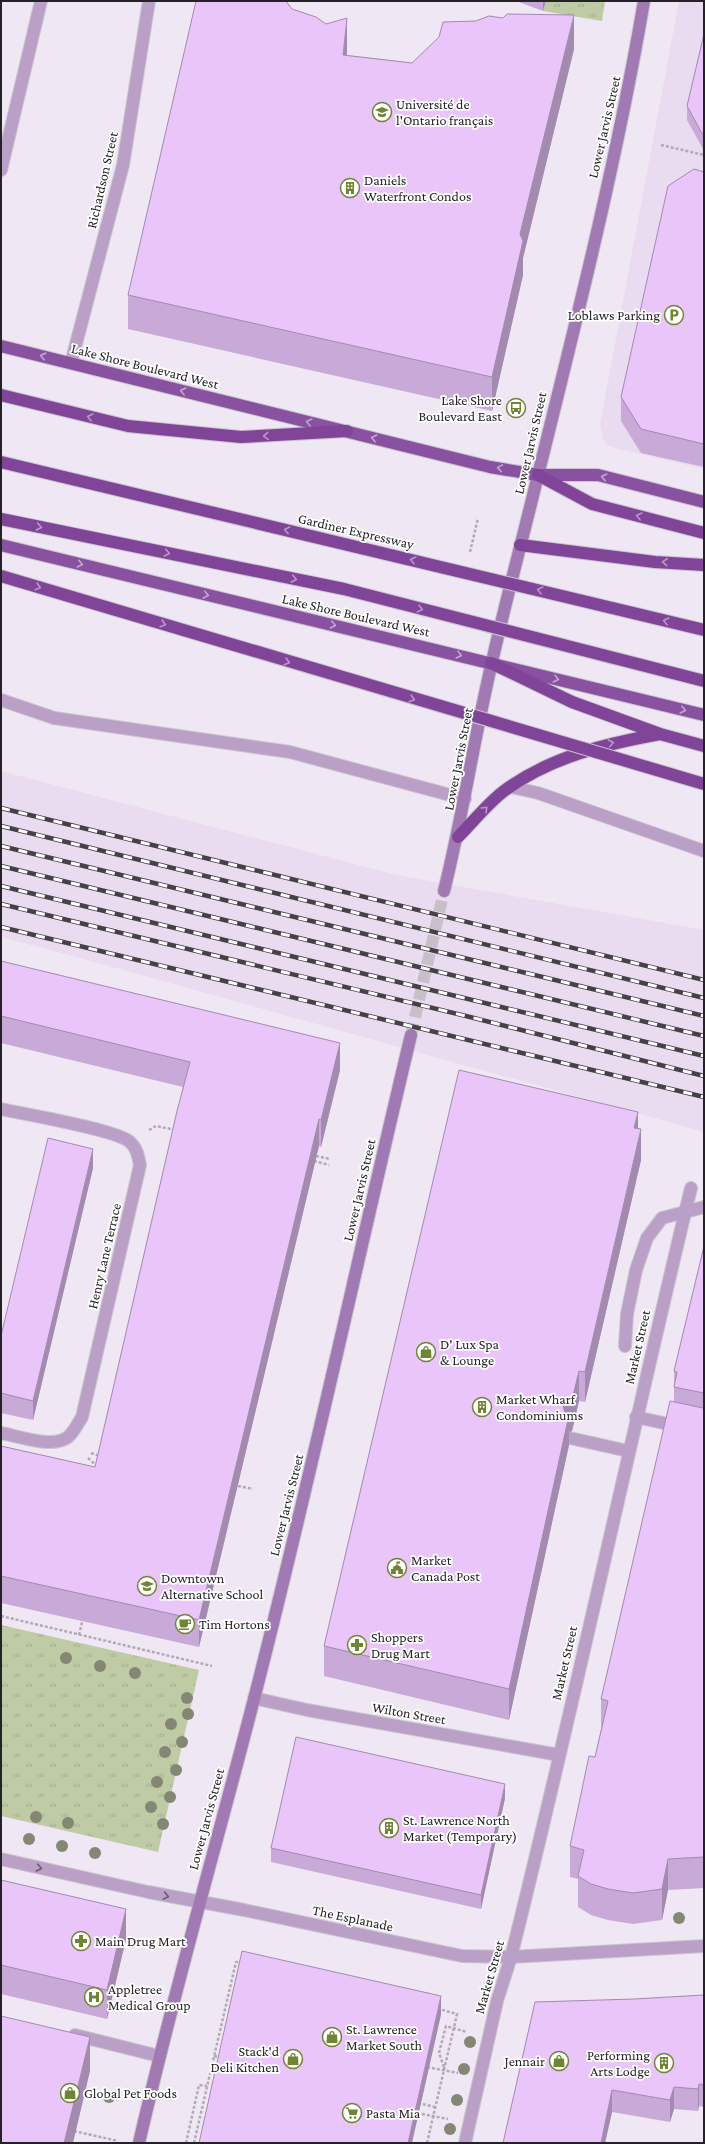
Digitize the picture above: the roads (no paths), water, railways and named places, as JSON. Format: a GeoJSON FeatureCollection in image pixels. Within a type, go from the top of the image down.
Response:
{"type":"FeatureCollection","features":[{"type":"Feature","properties":{"kind":"highway","name":"Lake Shore Boulevard West"},"geometry":{"type":"LineString","coordinates":[[1,346],[490,467],[538,475],[598,475],[704,502]]}},
{"type":"Feature","properties":{"kind":"highway"},"geometry":{"type":"LineString","coordinates":[[1,395],[128,426],[241,437],[347,431]]}},
{"type":"Feature","properties":{"kind":"highway","name":"Gardiner Expressway"},"geometry":{"type":"LineString","coordinates":[[1,462],[704,630]]}},
{"type":"Feature","properties":{"kind":"highway"},"geometry":{"type":"LineString","coordinates":[[538,475],[592,504],[704,533]]}},
{"type":"Feature","properties":{"kind":"highway"},"geometry":{"type":"LineString","coordinates":[[1,519],[344,589],[704,681]]}},
{"type":"Feature","properties":{"kind":"highway","name":"Lake Shore Boulevard West"},"geometry":{"type":"LineString","coordinates":[[1,546],[704,715]]}},
{"type":"Feature","properties":{"kind":"highway"},"geometry":{"type":"LineString","coordinates":[[520,546],[647,561],[704,565]]}},
{"type":"Feature","properties":{"kind":"highway"},"geometry":{"type":"LineString","coordinates":[[1,576],[704,784]]}},
{"type":"Feature","properties":{"kind":"highway"},"geometry":{"type":"LineString","coordinates":[[491,663],[572,702],[660,734],[704,746]]}},
{"type":"Feature","properties":{"kind":"highway"},"geometry":{"type":"LineString","coordinates":[[458,837],[503,792],[554,762],[604,745],[660,734]]}},
{"type":"Feature","properties":{"kind":"main road","name":"Lower Jarvis Street"},"geometry":{"type":"LineString","coordinates":[[444,891],[458,837],[491,663],[538,475],[614,152],[632,71],[644,1]]}},
{"type":"Feature","properties":{"kind":"main road","name":"Lower Jarvis Street"},"geometry":{"type":"LineString","coordinates":[[139,2143],[159,2056],[254,1698],[334,1370],[411,1035]]}},
{"type":"Feature","properties":{"kind":"street"},"geometry":{"type":"LineString","coordinates":[[1,170],[41,1]]}},
{"type":"Feature","properties":{"kind":"street","name":"Richardson Street"},"geometry":{"type":"LineString","coordinates":[[71,363],[123,165],[148,1]]}},
{"type":"Feature","properties":{"kind":"street"},"geometry":{"type":"LineString","coordinates":[[1,700],[54,718],[290,752],[465,799]]}},
{"type":"Feature","properties":{"kind":"street"},"geometry":{"type":"LineString","coordinates":[[511,787],[538,792],[704,851]]}},
{"type":"Feature","properties":{"kind":"street","name":"Henry Lane Terrace"},"geometry":{"type":"LineString","coordinates":[[1,1109],[110,1133],[129,1142],[137,1151],[140,1164],[82,1417],[68,1437],[59,1442],[47,1443],[1,1432]]}},
{"type":"Feature","properties":{"kind":"street","name":"Market Street"},"geometry":{"type":"LineString","coordinates":[[465,2143],[497,2001],[511,1957],[542,1836],[628,1451],[691,1188]]}},
{"type":"Feature","properties":{"kind":"street"},"geometry":{"type":"LineString","coordinates":[[625,1346],[627,1314],[636,1270],[647,1238],[662,1218],[704,1207]]}},
{"type":"Feature","properties":{"kind":"street"},"geometry":{"type":"LineString","coordinates":[[636,1417],[704,1432]]}},
{"type":"Feature","properties":{"kind":"street"},"geometry":{"type":"LineString","coordinates":[[570,1438],[628,1451]]}},
{"type":"Feature","properties":{"kind":"street","name":"Wilton Street"},"geometry":{"type":"LineString","coordinates":[[254,1698],[306,1710],[559,1755]]}},
{"type":"Feature","properties":{"kind":"street","name":"The Esplanade"},"geometry":{"type":"LineString","coordinates":[[1,1859],[148,1892],[462,1956],[511,1957],[704,1946]]}},
{"type":"Feature","properties":{"kind":"street"},"geometry":{"type":"LineString","coordinates":[[65,2033],[159,2056]]}},
{"type":"Feature","properties":{"kind":"tunnel"},"geometry":{"type":"LineString","coordinates":[[411,1035],[444,891]]}},
{"type":"Feature","properties":{"kind":"railway"},"geometry":{"type":"LineString","coordinates":[[1,808],[704,980]]}},
{"type":"Feature","properties":{"kind":"railway"},"geometry":{"type":"LineString","coordinates":[[1,826],[704,998]]}},
{"type":"Feature","properties":{"kind":"railway"},"geometry":{"type":"LineString","coordinates":[[1,846],[704,1016]]}},
{"type":"Feature","properties":{"kind":"railway"},"geometry":{"type":"LineString","coordinates":[[1,866],[704,1036]]}},
{"type":"Feature","properties":{"kind":"railway"},"geometry":{"type":"LineString","coordinates":[[1,886],[704,1056]]}},
{"type":"Feature","properties":{"kind":"railway"},"geometry":{"type":"LineString","coordinates":[[1,904],[470,1017],[704,1076]]}},
{"type":"Feature","properties":{"kind":"railway"},"geometry":{"type":"LineString","coordinates":[[1,927],[704,1097]]}},
{"type":"Feature","properties":{"kind":"place","name":"Université de l'Ontario français"},"geometry":{"type":"Point","coordinates":[382,112]}},
{"type":"Feature","properties":{"kind":"place","name":"Daniels Waterfront Condos"},"geometry":{"type":"Point","coordinates":[350,188]}},
{"type":"Feature","properties":{"kind":"place","name":"Loblaws Parking"},"geometry":{"type":"Point","coordinates":[674,315]}},
{"type":"Feature","properties":{"kind":"place","name":"Lake Shore Boulevard East"},"geometry":{"type":"Point","coordinates":[516,408]}},
{"type":"Feature","properties":{"kind":"place","name":"D' Lux Spa & Lounge"},"geometry":{"type":"Point","coordinates":[426,1352]}},
{"type":"Feature","properties":{"kind":"place","name":"Market Wharf Condominiums"},"geometry":{"type":"Point","coordinates":[482,1407]}},
{"type":"Feature","properties":{"kind":"place","name":"Market Canada Post"},"geometry":{"type":"Point","coordinates":[397,1568]}},
{"type":"Feature","properties":{"kind":"place","name":"Downtown Alternative School"},"geometry":{"type":"Point","coordinates":[147,1586]}},
{"type":"Feature","properties":{"kind":"place","name":"Tim Hortons"},"geometry":{"type":"Point","coordinates":[185,1624]}},
{"type":"Feature","properties":{"kind":"place","name":"Shoppers Drug Mart"},"geometry":{"type":"Point","coordinates":[357,1645]}},
{"type":"Feature","properties":{"kind":"place","name":"St. Lawrence North Market (Temporary)"},"geometry":{"type":"Point","coordinates":[389,1828]}},
{"type":"Feature","properties":{"kind":"place","name":"Main Drug Mart"},"geometry":{"type":"Point","coordinates":[81,1941]}},
{"type":"Feature","properties":{"kind":"place","name":"Appletree Medical Group"},"geometry":{"type":"Point","coordinates":[94,1997]}},
{"type":"Feature","properties":{"kind":"place","name":"St. Lawrence Market South"},"geometry":{"type":"Point","coordinates":[332,2037]}},
{"type":"Feature","properties":{"kind":"place","name":"Stack'd Deli Kitchen"},"geometry":{"type":"Point","coordinates":[293,2059]}},
{"type":"Feature","properties":{"kind":"place","name":"Jennair"},"geometry":{"type":"Point","coordinates":[559,2061]}},
{"type":"Feature","properties":{"kind":"place","name":"Performing Arts Lodge"},"geometry":{"type":"Point","coordinates":[664,2063]}},
{"type":"Feature","properties":{"kind":"place","name":"Global Pet Foods"},"geometry":{"type":"Point","coordinates":[70,2093]}},
{"type":"Feature","properties":{"kind":"place","name":"Pasta Mia"},"geometry":{"type":"Point","coordinates":[352,2113]}}]}
